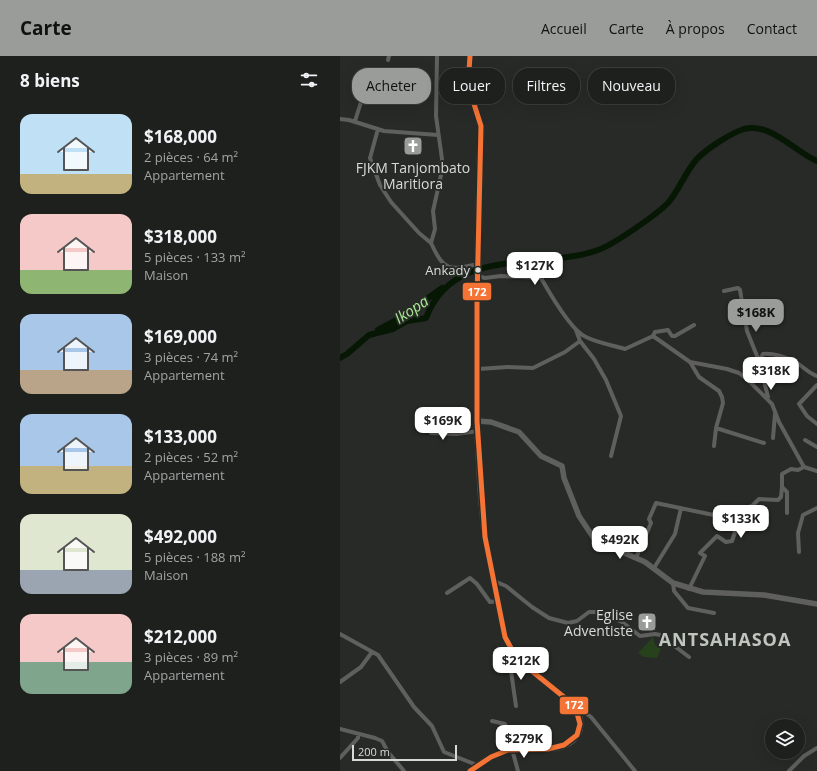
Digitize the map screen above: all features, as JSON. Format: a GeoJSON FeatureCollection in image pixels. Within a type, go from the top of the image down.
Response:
{"type":"FeatureCollection","features":[{"type":"Feature","properties":{"kind":"main road"},"geometry":{"type":"LineString","coordinates":[[470,56],[468,84],[481,126],[477,421],[485,537],[505,636],[512,651],[517,659],[575,706],[580,716],[579,731],[567,745],[558,748],[513,749],[501,753],[477,765],[470,771]]}},
{"type":"Feature","properties":{"kind":"street"},"geometry":{"type":"LineString","coordinates":[[432,243],[435,229],[433,211],[441,175],[442,159],[436,116],[437,56]]}},
{"type":"Feature","properties":{"kind":"street"},"geometry":{"type":"LineString","coordinates":[[355,122],[361,104]]}},
{"type":"Feature","properties":{"kind":"street"},"geometry":{"type":"LineString","coordinates":[[340,119],[384,131],[438,134]]}},
{"type":"Feature","properties":{"kind":"street"},"geometry":{"type":"LineString","coordinates":[[378,129],[370,158],[380,185],[396,208],[419,233],[432,243],[444,265],[449,267],[478,270],[485,278],[501,276],[541,278],[551,296],[576,330],[584,337],[625,349],[653,336],[656,332],[668,330],[672,336],[675,336],[694,325]]}},
{"type":"Feature","properties":{"kind":"street"},"geometry":{"type":"LineString","coordinates":[[724,290],[738,288],[740,290],[747,332],[759,361],[767,396],[804,468]]}},
{"type":"Feature","properties":{"kind":"street"},"geometry":{"type":"LineString","coordinates":[[576,330],[580,341],[594,359],[606,380],[621,416],[611,456]]}},
{"type":"Feature","properties":{"kind":"street"},"geometry":{"type":"LineString","coordinates":[[653,336],[690,362],[739,373],[772,404]]}},
{"type":"Feature","properties":{"kind":"street"},"geometry":{"type":"LineString","coordinates":[[478,369],[508,367],[533,368],[565,352],[580,341]]}},
{"type":"Feature","properties":{"kind":"street"},"geometry":{"type":"LineString","coordinates":[[759,361],[763,354],[773,354],[796,362],[807,372],[817,376]]}},
{"type":"Feature","properties":{"kind":"street"},"geometry":{"type":"LineString","coordinates":[[690,362],[699,377],[719,391],[722,397],[723,403],[716,428],[714,446]]}},
{"type":"Feature","properties":{"kind":"street"},"geometry":{"type":"LineString","coordinates":[[817,385],[799,404],[807,416],[817,424]]}},
{"type":"Feature","properties":{"kind":"street"},"geometry":{"type":"LineString","coordinates":[[773,438],[775,414]]}},
{"type":"Feature","properties":{"kind":"street"},"geometry":{"type":"LineString","coordinates":[[477,421],[491,422],[519,432],[541,456],[562,466],[564,478],[579,516],[588,531],[596,540],[654,568],[673,583],[689,589],[704,592],[764,595],[816,605]]}},
{"type":"Feature","properties":{"kind":"street"},"geometry":{"type":"LineString","coordinates":[[428,423],[428,429],[431,433],[457,434],[478,432]]}},
{"type":"Feature","properties":{"kind":"street"},"geometry":{"type":"LineString","coordinates":[[716,428],[764,443]]}},
{"type":"Feature","properties":{"kind":"street"},"geometry":{"type":"LineString","coordinates":[[806,440],[817,447]]}},
{"type":"Feature","properties":{"kind":"street"},"geometry":{"type":"LineString","coordinates":[[636,558],[651,523],[649,519],[656,503],[728,518],[731,511],[752,506],[759,499],[778,500],[781,497],[782,474],[785,470],[798,470],[804,468],[817,471]]}},
{"type":"Feature","properties":{"kind":"street"},"geometry":{"type":"LineString","coordinates":[[782,487],[787,492],[787,513]]}},
{"type":"Feature","properties":{"kind":"street"},"geometry":{"type":"LineString","coordinates":[[654,568],[675,534],[681,508]]}},
{"type":"Feature","properties":{"kind":"street"},"geometry":{"type":"LineString","coordinates":[[799,552],[798,533],[803,515],[817,508]]}},
{"type":"Feature","properties":{"kind":"street"},"geometry":{"type":"LineString","coordinates":[[689,589],[705,556],[700,553],[717,536],[726,542],[732,541],[743,509]]}},
{"type":"Feature","properties":{"kind":"street"},"geometry":{"type":"LineString","coordinates":[[447,593],[470,578],[477,584],[490,602],[494,603],[498,601]]}},
{"type":"Feature","properties":{"kind":"street"},"geometry":{"type":"LineString","coordinates":[[494,581],[506,586],[532,607],[549,618],[568,622],[577,621],[589,612],[598,612],[622,622],[640,636],[660,635],[689,657]]}},
{"type":"Feature","properties":{"kind":"street"},"geometry":{"type":"LineString","coordinates":[[673,583],[674,591],[688,608],[714,613]]}},
{"type":"Feature","properties":{"kind":"street"},"geometry":{"type":"LineString","coordinates":[[340,634],[372,652],[382,660],[414,707],[432,726],[444,752],[477,765]]}},
{"type":"Feature","properties":{"kind":"street"},"geometry":{"type":"LineString","coordinates":[[512,651],[508,657],[516,706]]}},
{"type":"Feature","properties":{"kind":"street"},"geometry":{"type":"LineString","coordinates":[[340,682],[361,667],[372,652]]}},
{"type":"Feature","properties":{"kind":"street"},"geometry":{"type":"LineString","coordinates":[[575,706],[591,717],[635,771]]}},
{"type":"Feature","properties":{"kind":"street"},"geometry":{"type":"LineString","coordinates":[[492,721],[505,724],[518,771]]}},
{"type":"Feature","properties":{"kind":"street"},"geometry":{"type":"LineString","coordinates":[[340,729],[382,741],[388,752],[404,771]]}},
{"type":"Feature","properties":{"kind":"street"},"geometry":{"type":"LineString","coordinates":[[340,758],[358,738],[358,734]]}},
{"type":"Feature","properties":{"kind":"street"},"geometry":{"type":"LineString","coordinates":[[789,771],[804,756],[817,748]]}},
{"type":"Feature","properties":{"kind":"green space"},"geometry":{"type":"Polygon","coordinates":[[[653,637],[655,645],[661,648],[657,658],[644,657],[638,653],[653,637]]]}},
{"type":"Feature","properties":{"kind":"waterway"},"geometry":{"type":"LineString","coordinates":[[340,358],[347,354],[369,335],[393,329],[407,321],[426,318],[439,295],[456,280],[477,270],[500,264],[575,256],[598,250],[614,242],[645,222],[668,203],[692,165],[700,156],[719,142],[739,131],[754,128],[764,130],[782,139],[817,161]]}},
{"type":"Feature","properties":{"kind":"waterway","name":"Ikopa"},"geometry":{"type":"LineString","coordinates":[[378,330],[402,317],[442,288]]}},
{"type":"Feature","properties":{"kind":"transit line","name":"172"},"geometry":{"type":"LineString","coordinates":[[470,56],[468,85],[481,126],[477,299],[477,421],[485,537],[505,637],[517,659],[575,706],[580,724],[577,735],[564,745],[548,749],[508,750],[491,757],[470,771]]}},
{"type":"Feature","properties":{"kind":"place","name":"FJKM Tanjombato Maritiora"},"geometry":{"type":"Point","coordinates":[413,146]}},
{"type":"Feature","properties":{"kind":"place","name":"Ankady"},"geometry":{"type":"Point","coordinates":[478,270]}},
{"type":"Feature","properties":{"kind":"place","name":"Eglise Adventiste"},"geometry":{"type":"Point","coordinates":[647,622]}},
{"type":"Feature","properties":{"kind":"district","name":"ANTSAHASOA"},"geometry":{"type":"Point","coordinates":[725,639]}}]}
